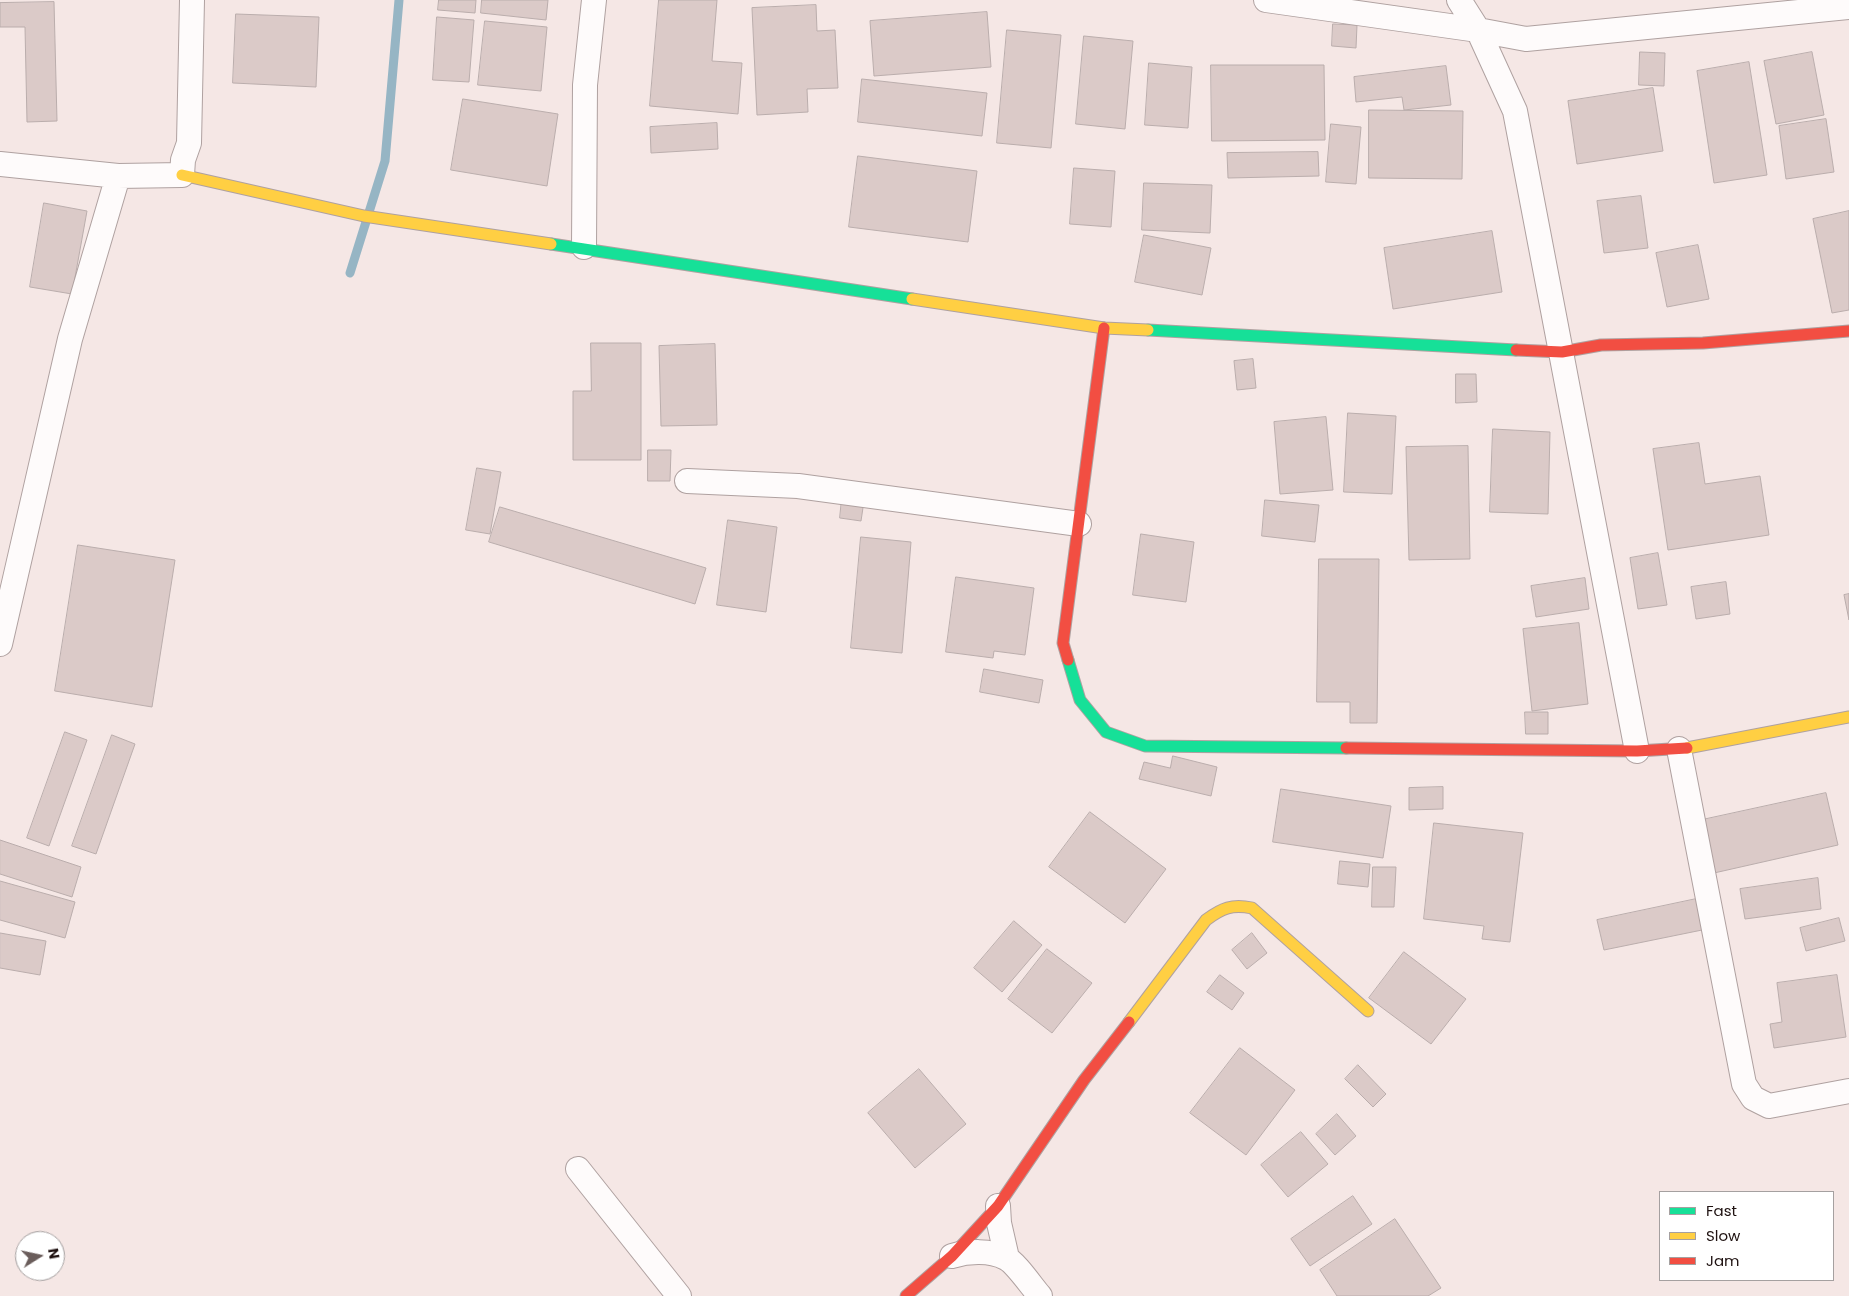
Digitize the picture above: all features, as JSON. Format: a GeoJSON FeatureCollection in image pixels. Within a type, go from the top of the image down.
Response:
{"type":"FeatureCollection","features":[{"type":"Feature","properties":{"kind":"street"},"geometry":{"type":"LineString","coordinates":[[182,175],[183,160],[190,143],[192,0]]}},
{"type":"Feature","properties":{"kind":"street"},"geometry":{"type":"LineString","coordinates":[[584,247],[585,85],[594,0]]}},
{"type":"Feature","properties":{"kind":"street"},"geometry":{"type":"LineString","coordinates":[[1266,0],[1478,30],[1526,39],[1849,7]]}},
{"type":"Feature","properties":{"kind":"street"},"geometry":{"type":"LineString","coordinates":[[1460,0],[1478,30],[1515,111],[1637,751]]}},
{"type":"Feature","properties":{"kind":"street"},"geometry":{"type":"LineString","coordinates":[[0,164],[118,176],[182,175],[364,216],[584,247],[1104,328],[1562,352],[1601,345],[1703,343],[1849,331]]}},
{"type":"Feature","properties":{"kind":"street"},"geometry":{"type":"LineString","coordinates":[[0,644],[70,340],[118,176]]}},
{"type":"Feature","properties":{"kind":"street"},"geometry":{"type":"LineString","coordinates":[[1104,328],[1063,643],[1080,700],[1106,732],[1145,746],[1637,751],[1678,749],[1849,717]]}},
{"type":"Feature","properties":{"kind":"street"},"geometry":{"type":"LineString","coordinates":[[687,480],[798,486],[1079,524]]}},
{"type":"Feature","properties":{"kind":"street"},"geometry":{"type":"LineString","coordinates":[[1678,749],[1744,1084],[1753,1098],[1769,1106],[1849,1090]]}},
{"type":"Feature","properties":{"kind":"street"},"geometry":{"type":"LineString","coordinates":[[906,1296],[952,1256],[998,1206],[1084,1080],[1206,920],[1218,911],[1233,904],[1252,908],[1368,1011]]}},
{"type":"Feature","properties":{"kind":"street"},"geometry":{"type":"LineString","coordinates":[[578,1169],[679,1296]]}},
{"type":"Feature","properties":{"kind":"street"},"geometry":{"type":"LineString","coordinates":[[998,1206],[999,1223],[1007,1258],[1040,1296]]}},
{"type":"Feature","properties":{"kind":"street"},"geometry":{"type":"LineString","coordinates":[[952,1256],[967,1252],[986,1253],[1007,1258]]}},
{"type":"Feature","properties":{"kind":"building"},"geometry":{"type":"Polygon","coordinates":[[[439,0],[476,0],[475,13],[438,10],[439,0]]]}},
{"type":"Feature","properties":{"kind":"building"},"geometry":{"type":"Polygon","coordinates":[[[482,0],[548,0],[546,20],[481,13],[482,0]]]}},
{"type":"Feature","properties":{"kind":"building"},"geometry":{"type":"Polygon","coordinates":[[[659,0],[717,0],[712,61],[742,63],[738,114],[650,106],[659,0]]]}},
{"type":"Feature","properties":{"kind":"building"},"geometry":{"type":"Polygon","coordinates":[[[54,2],[57,121],[27,122],[25,27],[0,27],[0,3],[54,2]]]}},
{"type":"Feature","properties":{"kind":"building"},"geometry":{"type":"Polygon","coordinates":[[[816,5],[817,31],[835,30],[838,88],[807,89],[808,112],[757,115],[752,8],[816,5]]]}},
{"type":"Feature","properties":{"kind":"building"},"geometry":{"type":"Polygon","coordinates":[[[987,12],[991,67],[874,76],[870,21],[987,12]]]}},
{"type":"Feature","properties":{"kind":"building"},"geometry":{"type":"Polygon","coordinates":[[[236,14],[319,17],[316,87],[233,83],[236,14]]]}},
{"type":"Feature","properties":{"kind":"building"},"geometry":{"type":"Polygon","coordinates":[[[437,17],[474,20],[469,82],[433,80],[437,17]]]}},
{"type":"Feature","properties":{"kind":"building"},"geometry":{"type":"Polygon","coordinates":[[[485,21],[547,27],[541,91],[478,85],[485,21]]]}},
{"type":"Feature","properties":{"kind":"building"},"geometry":{"type":"Polygon","coordinates":[[[1333,24],[1357,25],[1356,48],[1332,46],[1333,24]]]}},
{"type":"Feature","properties":{"kind":"building"},"geometry":{"type":"Polygon","coordinates":[[[1007,30],[1061,35],[1051,148],[997,143],[1007,30]]]}},
{"type":"Feature","properties":{"kind":"building"},"geometry":{"type":"Polygon","coordinates":[[[1084,36],[1133,41],[1125,129],[1076,124],[1084,36]]]}},
{"type":"Feature","properties":{"kind":"building"},"geometry":{"type":"Polygon","coordinates":[[[1640,52],[1665,53],[1664,86],[1639,85],[1640,52]]]}},
{"type":"Feature","properties":{"kind":"building"},"geometry":{"type":"Polygon","coordinates":[[[1812,52],[1824,115],[1776,124],[1764,61],[1812,52]]]}},
{"type":"Feature","properties":{"kind":"building"},"geometry":{"type":"Polygon","coordinates":[[[1749,62],[1767,175],[1714,183],[1697,71],[1749,62]]]}},
{"type":"Feature","properties":{"kind":"building"},"geometry":{"type":"Polygon","coordinates":[[[1149,63],[1192,67],[1188,128],[1145,125],[1149,63]]]}},
{"type":"Feature","properties":{"kind":"building"},"geometry":{"type":"Polygon","coordinates":[[[1211,65],[1324,65],[1325,140],[1212,141],[1211,65]]]}},
{"type":"Feature","properties":{"kind":"building"},"geometry":{"type":"Polygon","coordinates":[[[1446,66],[1451,105],[1404,110],[1402,97],[1356,102],[1354,77],[1446,66]]]}},
{"type":"Feature","properties":{"kind":"building"},"geometry":{"type":"Polygon","coordinates":[[[862,79],[987,93],[982,136],[858,122],[862,79]]]}},
{"type":"Feature","properties":{"kind":"building"},"geometry":{"type":"Polygon","coordinates":[[[1653,88],[1663,151],[1577,164],[1568,101],[1653,88]]]}},
{"type":"Feature","properties":{"kind":"building"},"geometry":{"type":"Polygon","coordinates":[[[463,99],[558,114],[547,186],[451,170],[463,99]]]}},
{"type":"Feature","properties":{"kind":"building"},"geometry":{"type":"Polygon","coordinates":[[[1369,110],[1463,111],[1462,179],[1369,178],[1369,110]]]}},
{"type":"Feature","properties":{"kind":"building"},"geometry":{"type":"Polygon","coordinates":[[[1826,119],[1834,172],[1786,179],[1779,126],[1826,119]]]}},
{"type":"Feature","properties":{"kind":"building"},"geometry":{"type":"Polygon","coordinates":[[[717,123],[718,149],[651,153],[650,127],[717,123]]]}},
{"type":"Feature","properties":{"kind":"building"},"geometry":{"type":"Polygon","coordinates":[[[1331,124],[1361,127],[1356,184],[1326,182],[1331,124]]]}},
{"type":"Feature","properties":{"kind":"building"},"geometry":{"type":"Polygon","coordinates":[[[1318,152],[1319,176],[1228,178],[1227,153],[1318,152]]]}},
{"type":"Feature","properties":{"kind":"building"},"geometry":{"type":"Polygon","coordinates":[[[858,156],[977,171],[968,242],[849,227],[858,156]]]}},
{"type":"Feature","properties":{"kind":"building"},"geometry":{"type":"Polygon","coordinates":[[[1074,168],[1115,171],[1111,227],[1070,224],[1074,168]]]}},
{"type":"Feature","properties":{"kind":"building"},"geometry":{"type":"Polygon","coordinates":[[[1144,183],[1212,185],[1210,233],[1142,230],[1144,183]]]}},
{"type":"Feature","properties":{"kind":"building"},"geometry":{"type":"Polygon","coordinates":[[[1641,196],[1648,248],[1604,253],[1597,201],[1641,196]]]}},
{"type":"Feature","properties":{"kind":"building"},"geometry":{"type":"Polygon","coordinates":[[[44,203],[87,211],[72,294],[30,287],[44,203]]]}},
{"type":"Feature","properties":{"kind":"building"},"geometry":{"type":"Polygon","coordinates":[[[1849,211],[1849,310],[1832,313],[1813,219],[1849,211]]]}},
{"type":"Feature","properties":{"kind":"building"},"geometry":{"type":"Polygon","coordinates":[[[1492,231],[1502,292],[1393,309],[1384,248],[1492,231]]]}},
{"type":"Feature","properties":{"kind":"building"},"geometry":{"type":"Polygon","coordinates":[[[1144,235],[1211,248],[1202,295],[1135,282],[1144,235]]]}},
{"type":"Feature","properties":{"kind":"building"},"geometry":{"type":"Polygon","coordinates":[[[1698,245],[1709,299],[1667,307],[1656,253],[1698,245]]]}},
{"type":"Feature","properties":{"kind":"building"},"geometry":{"type":"Polygon","coordinates":[[[591,343],[641,343],[641,460],[573,460],[573,391],[591,391],[591,343]]]}},
{"type":"Feature","properties":{"kind":"building"},"geometry":{"type":"Polygon","coordinates":[[[715,344],[717,425],[661,426],[659,346],[715,344]]]}},
{"type":"Feature","properties":{"kind":"building"},"geometry":{"type":"Polygon","coordinates":[[[1253,359],[1256,388],[1237,390],[1234,361],[1253,359]]]}},
{"type":"Feature","properties":{"kind":"building"},"geometry":{"type":"Polygon","coordinates":[[[1456,374],[1476,374],[1477,402],[1456,403],[1456,374]]]}},
{"type":"Feature","properties":{"kind":"building"},"geometry":{"type":"Polygon","coordinates":[[[1348,413],[1396,416],[1392,494],[1344,492],[1348,413]]]}},
{"type":"Feature","properties":{"kind":"building"},"geometry":{"type":"Polygon","coordinates":[[[1326,417],[1333,490],[1280,494],[1274,422],[1326,417]]]}},
{"type":"Feature","properties":{"kind":"building"},"geometry":{"type":"Polygon","coordinates":[[[1493,429],[1550,432],[1548,514],[1490,512],[1493,429]]]}},
{"type":"Feature","properties":{"kind":"building"},"geometry":{"type":"Polygon","coordinates":[[[1699,443],[1705,484],[1760,476],[1769,535],[1668,550],[1653,449],[1699,443]]]}},
{"type":"Feature","properties":{"kind":"building"},"geometry":{"type":"Polygon","coordinates":[[[1468,446],[1470,559],[1409,560],[1406,447],[1468,446]]]}},
{"type":"Feature","properties":{"kind":"building"},"geometry":{"type":"Polygon","coordinates":[[[648,450],[671,450],[670,481],[648,481],[648,450]]]}},
{"type":"Feature","properties":{"kind":"building"},"geometry":{"type":"Polygon","coordinates":[[[477,468],[501,472],[490,534],[466,530],[477,468]]]}},
{"type":"Feature","properties":{"kind":"building"},"geometry":{"type":"Polygon","coordinates":[[[842,498],[864,501],[861,521],[840,518],[842,498]]]}},
{"type":"Feature","properties":{"kind":"building"},"geometry":{"type":"Polygon","coordinates":[[[1265,500],[1319,505],[1315,542],[1262,536],[1265,500]]]}},
{"type":"Feature","properties":{"kind":"building"},"geometry":{"type":"Polygon","coordinates":[[[500,507],[706,568],[695,604],[489,542],[500,507]]]}},
{"type":"Feature","properties":{"kind":"building"},"geometry":{"type":"Polygon","coordinates":[[[728,520],[777,527],[766,612],[717,605],[728,520]]]}},
{"type":"Feature","properties":{"kind":"building"},"geometry":{"type":"Polygon","coordinates":[[[1141,534],[1194,542],[1186,602],[1133,595],[1141,534]]]}},
{"type":"Feature","properties":{"kind":"building"},"geometry":{"type":"Polygon","coordinates":[[[861,537],[911,542],[902,653],[851,648],[861,537]]]}},
{"type":"Feature","properties":{"kind":"building"},"geometry":{"type":"Polygon","coordinates":[[[78,545],[175,560],[152,707],[55,691],[78,545]]]}},
{"type":"Feature","properties":{"kind":"building"},"geometry":{"type":"Polygon","coordinates":[[[1658,553],[1667,605],[1638,609],[1630,558],[1658,553]]]}},
{"type":"Feature","properties":{"kind":"building"},"geometry":{"type":"Polygon","coordinates":[[[1319,559],[1379,559],[1377,723],[1350,723],[1350,702],[1317,702],[1319,559]]]}},
{"type":"Feature","properties":{"kind":"building"},"geometry":{"type":"Polygon","coordinates":[[[956,577],[1034,588],[1025,655],[994,651],[993,658],[946,652],[956,577]]]}},
{"type":"Feature","properties":{"kind":"building"},"geometry":{"type":"Polygon","coordinates":[[[1585,578],[1589,609],[1536,617],[1531,586],[1585,578]]]}},
{"type":"Feature","properties":{"kind":"building"},"geometry":{"type":"Polygon","coordinates":[[[1726,582],[1730,614],[1696,619],[1691,587],[1726,582]]]}},
{"type":"Feature","properties":{"kind":"building"},"geometry":{"type":"Polygon","coordinates":[[[1849,594],[1849,620],[1844,595],[1849,594]]]}},
{"type":"Feature","properties":{"kind":"building"},"geometry":{"type":"Polygon","coordinates":[[[1579,623],[1588,704],[1532,711],[1523,629],[1579,623]]]}},
{"type":"Feature","properties":{"kind":"building"},"geometry":{"type":"Polygon","coordinates":[[[984,669],[1043,680],[1039,703],[980,692],[984,669]]]}},
{"type":"Feature","properties":{"kind":"building"},"geometry":{"type":"Polygon","coordinates":[[[1525,712],[1548,712],[1548,734],[1526,734],[1525,712]]]}},
{"type":"Feature","properties":{"kind":"building"},"geometry":{"type":"Polygon","coordinates":[[[65,732],[87,740],[49,846],[27,838],[65,732]]]}},
{"type":"Feature","properties":{"kind":"building"},"geometry":{"type":"Polygon","coordinates":[[[112,735],[135,744],[96,854],[72,846],[112,735]]]}},
{"type":"Feature","properties":{"kind":"building"},"geometry":{"type":"Polygon","coordinates":[[[1173,756],[1217,767],[1211,796],[1139,779],[1144,762],[1170,768],[1173,756]]]}},
{"type":"Feature","properties":{"kind":"building"},"geometry":{"type":"Polygon","coordinates":[[[1443,787],[1443,809],[1409,810],[1409,788],[1443,787]]]}},
{"type":"Feature","properties":{"kind":"building"},"geometry":{"type":"Polygon","coordinates":[[[1281,789],[1391,806],[1383,858],[1273,842],[1281,789]]]}},
{"type":"Feature","properties":{"kind":"building"},"geometry":{"type":"Polygon","coordinates":[[[1826,793],[1838,845],[1714,873],[1702,820],[1826,793]]]}},
{"type":"Feature","properties":{"kind":"building"},"geometry":{"type":"Polygon","coordinates":[[[1090,812],[1166,869],[1125,923],[1049,867],[1090,812]]]}},
{"type":"Feature","properties":{"kind":"building"},"geometry":{"type":"Polygon","coordinates":[[[1434,823],[1523,833],[1510,942],[1482,939],[1484,926],[1424,919],[1434,823]]]}},
{"type":"Feature","properties":{"kind":"building"},"geometry":{"type":"Polygon","coordinates":[[[0,840],[81,867],[72,897],[0,874],[0,840]]]}},
{"type":"Feature","properties":{"kind":"building"},"geometry":{"type":"Polygon","coordinates":[[[1340,861],[1370,864],[1368,887],[1338,884],[1340,861]]]}},
{"type":"Feature","properties":{"kind":"building"},"geometry":{"type":"Polygon","coordinates":[[[1373,867],[1396,867],[1394,907],[1372,907],[1373,867]]]}},
{"type":"Feature","properties":{"kind":"building"},"geometry":{"type":"Polygon","coordinates":[[[1818,878],[1821,909],[1745,919],[1740,889],[1818,878]]]}},
{"type":"Feature","properties":{"kind":"building"},"geometry":{"type":"Polygon","coordinates":[[[0,881],[75,902],[65,938],[0,920],[0,881]]]}},
{"type":"Feature","properties":{"kind":"building"},"geometry":{"type":"Polygon","coordinates":[[[1701,898],[1707,929],[1604,950],[1597,920],[1701,898]]]}},
{"type":"Feature","properties":{"kind":"building"},"geometry":{"type":"Polygon","coordinates":[[[1839,918],[1845,941],[1806,951],[1800,928],[1839,918]]]}},
{"type":"Feature","properties":{"kind":"building"},"geometry":{"type":"Polygon","coordinates":[[[1014,921],[1042,945],[1002,992],[974,968],[1014,921]]]}},
{"type":"Feature","properties":{"kind":"building"},"geometry":{"type":"Polygon","coordinates":[[[0,933],[46,941],[40,975],[0,968],[0,933]]]}},
{"type":"Feature","properties":{"kind":"building"},"geometry":{"type":"Polygon","coordinates":[[[1252,933],[1267,953],[1247,969],[1232,950],[1252,933]]]}},
{"type":"Feature","properties":{"kind":"building"},"geometry":{"type":"Polygon","coordinates":[[[1047,949],[1092,983],[1052,1033],[1008,999],[1047,949]]]}},
{"type":"Feature","properties":{"kind":"building"},"geometry":{"type":"Polygon","coordinates":[[[1404,952],[1466,999],[1431,1044],[1369,998],[1404,952]]]}},
{"type":"Feature","properties":{"kind":"building"},"geometry":{"type":"Polygon","coordinates":[[[1220,975],[1244,993],[1232,1010],[1207,992],[1220,975]]]}},
{"type":"Feature","properties":{"kind":"building"},"geometry":{"type":"Polygon","coordinates":[[[1837,975],[1846,1037],[1774,1048],[1770,1024],[1782,1022],[1777,983],[1837,975]]]}},
{"type":"Feature","properties":{"kind":"building"},"geometry":{"type":"Polygon","coordinates":[[[1240,1048],[1295,1090],[1246,1155],[1190,1113],[1240,1048]]]}},
{"type":"Feature","properties":{"kind":"building"},"geometry":{"type":"Polygon","coordinates":[[[1358,1065],[1386,1094],[1373,1107],[1345,1079],[1358,1065]]]}},
{"type":"Feature","properties":{"kind":"building"},"geometry":{"type":"Polygon","coordinates":[[[919,1069],[966,1124],[915,1168],[868,1113],[919,1069]]]}},
{"type":"Feature","properties":{"kind":"building"},"geometry":{"type":"Polygon","coordinates":[[[1337,1114],[1356,1136],[1335,1155],[1316,1134],[1337,1114]]]}},
{"type":"Feature","properties":{"kind":"building"},"geometry":{"type":"Polygon","coordinates":[[[1301,1132],[1328,1164],[1288,1197],[1261,1165],[1301,1132]]]}},
{"type":"Feature","properties":{"kind":"building"},"geometry":{"type":"Polygon","coordinates":[[[1353,1196],[1372,1224],[1310,1266],[1291,1239],[1353,1196]]]}},
{"type":"Feature","properties":{"kind":"building"},"geometry":{"type":"Polygon","coordinates":[[[1395,1219],[1441,1288],[1428,1296],[1337,1296],[1320,1270],[1395,1219]]]}},
{"type":"Feature","properties":{"kind":"waterway"},"geometry":{"type":"LineString","coordinates":[[350,273],[385,161],[399,0]]}},
{"type":"Feature","properties":{"kind":"traffic: fast"},"geometry":{"type":"LineString","coordinates":[[551,244],[912,299]]}},
{"type":"Feature","properties":{"kind":"traffic: fast"},"geometry":{"type":"LineString","coordinates":[[1148,330],[1516,350]]}},
{"type":"Feature","properties":{"kind":"traffic: fast"},"geometry":{"type":"LineString","coordinates":[[1068,660],[1080,700],[1106,732],[1145,746],[1346,748]]}},
{"type":"Feature","properties":{"kind":"traffic: slow"},"geometry":{"type":"LineString","coordinates":[[182,175],[364,216],[551,244]]}},
{"type":"Feature","properties":{"kind":"traffic: slow"},"geometry":{"type":"LineString","coordinates":[[912,299],[1104,328],[1148,330]]}},
{"type":"Feature","properties":{"kind":"traffic: slow"},"geometry":{"type":"LineString","coordinates":[[1687,748],[1849,717]]}},
{"type":"Feature","properties":{"kind":"traffic: slow"},"geometry":{"type":"LineString","coordinates":[[1129,1022],[1206,920],[1222,910],[1239,906],[1252,908],[1368,1011]]}},
{"type":"Feature","properties":{"kind":"traffic: jam"},"geometry":{"type":"LineString","coordinates":[[1068,660],[1063,643],[1104,328]]}},
{"type":"Feature","properties":{"kind":"traffic: jam"},"geometry":{"type":"LineString","coordinates":[[1516,350],[1562,352],[1601,345],[1703,343],[1849,331]]}},
{"type":"Feature","properties":{"kind":"traffic: jam"},"geometry":{"type":"LineString","coordinates":[[1346,748],[1637,751],[1687,748]]}},
{"type":"Feature","properties":{"kind":"traffic: jam"},"geometry":{"type":"LineString","coordinates":[[906,1296],[952,1256],[998,1206],[1084,1080],[1129,1022]]}}]}
